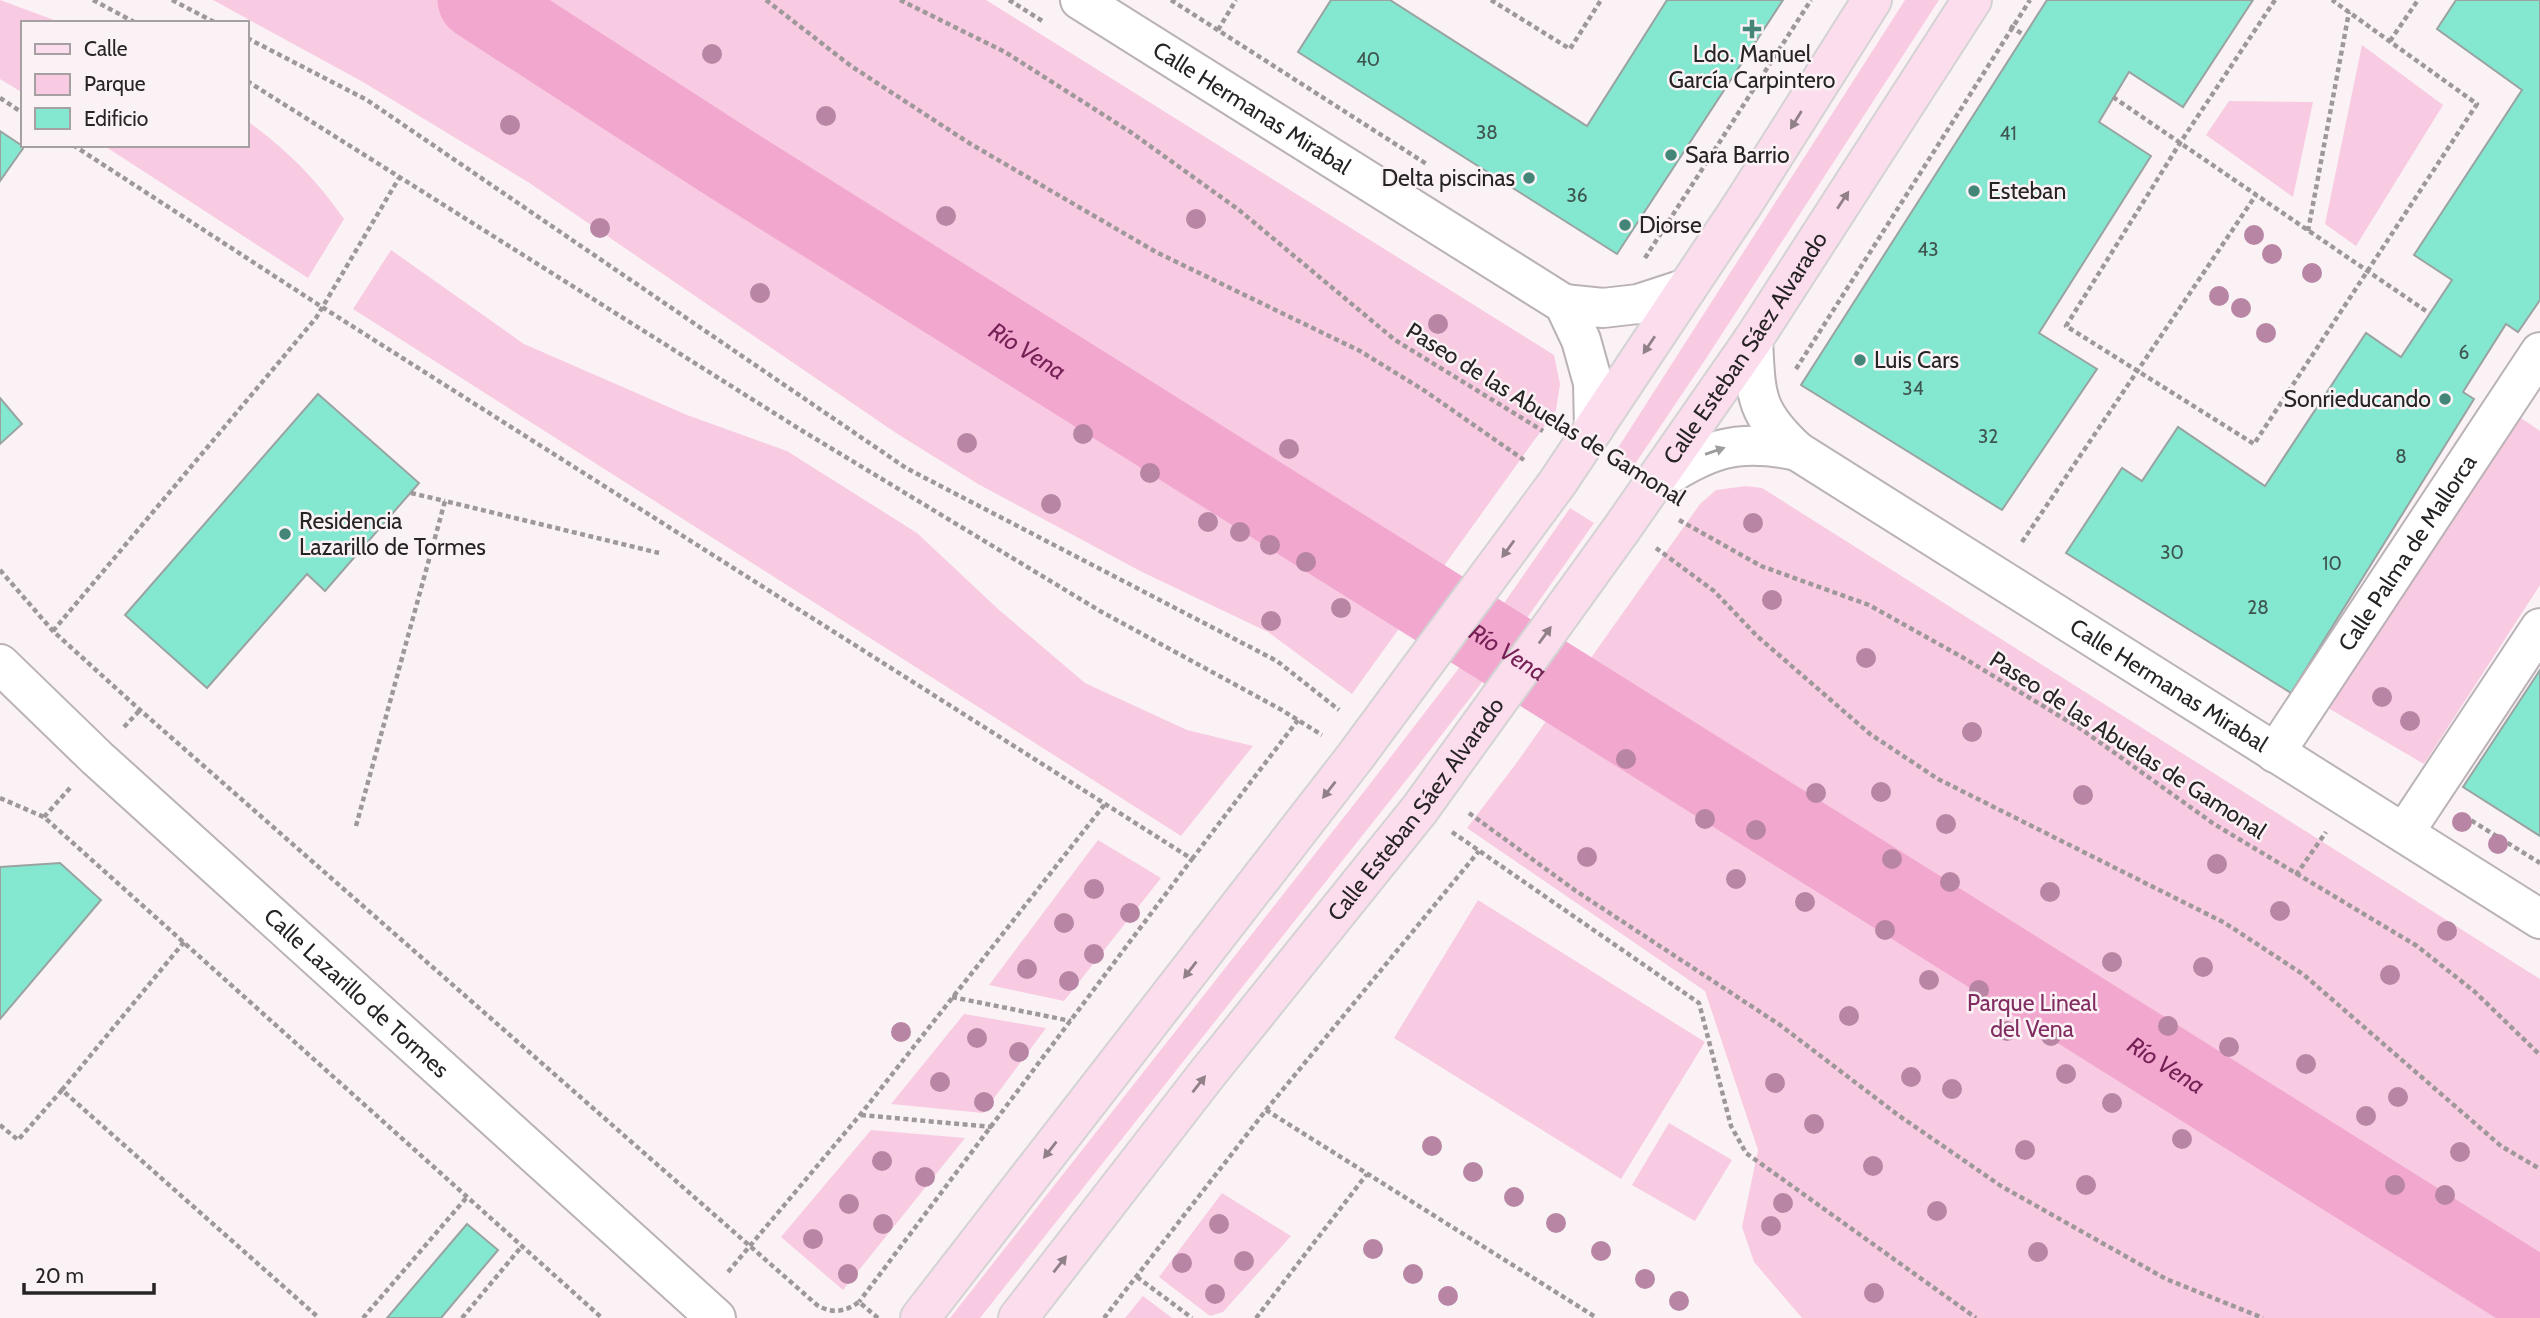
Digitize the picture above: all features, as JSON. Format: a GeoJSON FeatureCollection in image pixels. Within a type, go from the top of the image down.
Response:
{"type":"FeatureCollection","features":[{"type":"Feature","properties":{"kind":"main road"},"geometry":{"type":"LineString","coordinates":[[920,1318],[1355,757],[1366,718],[1539,480],[1586,440],[1872,0]]}},
{"type":"Feature","properties":{"kind":"main road","name":"Calle Esteban Sáez Alvarado"},"geometry":{"type":"LineString","coordinates":[[1018,1318],[1216,1063],[1420,809],[1649,491],[1753,340],[1972,0]]}},
{"type":"Feature","properties":{"kind":"street","name":"Calle Hermanas Mirabal"},"geometry":{"type":"LineString","coordinates":[[1080,0],[1564,303]]}},
{"type":"Feature","properties":{"kind":"street"},"geometry":{"type":"LineString","coordinates":[[1564,303],[1603,308],[1638,304],[1687,288]]}},
{"type":"Feature","properties":{"kind":"street"},"geometry":{"type":"LineString","coordinates":[[1564,303],[1581,340],[1593,383],[1586,440]]}},
{"type":"Feature","properties":{"kind":"street","name":"Calle Hermanas Mirabal"},"geometry":{"type":"LineString","coordinates":[[1753,340],[1759,405],[1773,429],[1797,451],[2540,919]]}},
{"type":"Feature","properties":{"kind":"street","name":"Calle Palma de Mallorca"},"geometry":{"type":"LineString","coordinates":[[2275,753],[2540,352]]}},
{"type":"Feature","properties":{"kind":"street","name":"Calle Hermanas Mirabal"},"geometry":{"type":"LineString","coordinates":[[1649,491],[1691,461],[1718,450],[1742,444],[1769,444],[1797,451]]}},
{"type":"Feature","properties":{"kind":"street"},"geometry":{"type":"LineString","coordinates":[[2404,833],[2540,628]]}},
{"type":"Feature","properties":{"kind":"street","name":"Calle Lazarillo de Tormes"},"geometry":{"type":"LineString","coordinates":[[1,669],[716,1318]]}},
{"type":"Feature","properties":{"kind":"path"},"geometry":{"type":"LineString","coordinates":[[93,0],[132,21]]}},
{"type":"Feature","properties":{"kind":"path"},"geometry":{"type":"LineString","coordinates":[[172,0],[212,21]]}},
{"type":"Feature","properties":{"kind":"path"},"geometry":{"type":"LineString","coordinates":[[766,0],[851,66],[969,143],[1156,252],[1360,351],[1425,391],[1539,480]]}},
{"type":"Feature","properties":{"kind":"path","name":"Paseo de las Abuelas de Gamonal"},"geometry":{"type":"LineString","coordinates":[[900,0],[1004,52],[1132,133],[1239,210],[1395,340],[1586,440]]}},
{"type":"Feature","properties":{"kind":"path"},"geometry":{"type":"LineString","coordinates":[[1009,0],[1056,29]]}},
{"type":"Feature","properties":{"kind":"path"},"geometry":{"type":"LineString","coordinates":[[1171,0],[1439,172]]}},
{"type":"Feature","properties":{"kind":"path"},"geometry":{"type":"LineString","coordinates":[[1218,30],[1236,0]]}},
{"type":"Feature","properties":{"kind":"path"},"geometry":{"type":"LineString","coordinates":[[1491,0],[1570,49],[1601,0]]}},
{"type":"Feature","properties":{"kind":"path"},"geometry":{"type":"LineString","coordinates":[[1639,267],[1811,0]]}},
{"type":"Feature","properties":{"kind":"path"},"geometry":{"type":"LineString","coordinates":[[1796,369],[2030,0]]}},
{"type":"Feature","properties":{"kind":"path"},"geometry":{"type":"LineString","coordinates":[[2275,0],[2180,143],[2066,326],[2255,444],[2476,104],[2332,0]]}},
{"type":"Feature","properties":{"kind":"path"},"geometry":{"type":"LineString","coordinates":[[2390,41],[2418,0]]}},
{"type":"Feature","properties":{"kind":"path"},"geometry":{"type":"LineString","coordinates":[[2308,230],[2348,12]]}},
{"type":"Feature","properties":{"kind":"path"},"geometry":{"type":"LineString","coordinates":[[248,39],[367,100],[906,468],[1277,661],[1366,718]]}},
{"type":"Feature","properties":{"kind":"path"},"geometry":{"type":"LineString","coordinates":[[248,82],[790,422],[1100,611],[1298,720],[1355,757]]}},
{"type":"Feature","properties":{"kind":"path"},"geometry":{"type":"LineString","coordinates":[[2113,97],[2429,313]]}},
{"type":"Feature","properties":{"kind":"path"},"geometry":{"type":"LineString","coordinates":[[0,98],[21,112]]}},
{"type":"Feature","properties":{"kind":"path"},"geometry":{"type":"LineString","coordinates":[[76,147],[322,307],[1192,859]]}},
{"type":"Feature","properties":{"kind":"path"},"geometry":{"type":"LineString","coordinates":[[53,631],[316,318],[399,178]]}},
{"type":"Feature","properties":{"kind":"path"},"geometry":{"type":"LineString","coordinates":[[2011,535],[2022,542],[2256,195]]}},
{"type":"Feature","properties":{"kind":"path","name":"Paseo de las Abuelas de Gamonal"},"geometry":{"type":"LineString","coordinates":[[1649,491],[1761,566],[1869,605],[2081,729],[2214,824],[2417,946],[2474,992],[2540,1055]]}},
{"type":"Feature","properties":{"kind":"path"},"geometry":{"type":"LineString","coordinates":[[411,493],[659,553]]}},
{"type":"Feature","properties":{"kind":"path"},"geometry":{"type":"LineString","coordinates":[[356,826],[445,501]]}},
{"type":"Feature","properties":{"kind":"path"},"geometry":{"type":"LineString","coordinates":[[1654,547],[1714,592],[1758,636],[1870,734],[1938,779],[2225,923],[2304,975],[2501,1146],[2540,1169]]}},
{"type":"Feature","properties":{"kind":"path"},"geometry":{"type":"LineString","coordinates":[[0,570],[53,631],[749,1247],[817,1305],[828,1311],[848,1310],[859,1302],[1298,720]]}},
{"type":"Feature","properties":{"kind":"path"},"geometry":{"type":"LineString","coordinates":[[2430,795],[2540,863]]}},
{"type":"Feature","properties":{"kind":"path"},"geometry":{"type":"LineString","coordinates":[[0,798],[44,817],[601,1318]]}},
{"type":"Feature","properties":{"kind":"path"},"geometry":{"type":"LineString","coordinates":[[749,1247],[860,1115],[1105,804]]}},
{"type":"Feature","properties":{"kind":"path"},"geometry":{"type":"LineString","coordinates":[[1420,809],[1699,1003],[1731,1126],[1746,1153],[1976,1318]]}},
{"type":"Feature","properties":{"kind":"path"},"geometry":{"type":"LineString","coordinates":[[1464,809],[1576,891],[1780,1025],[1898,1115],[2001,1186],[2166,1279],[2263,1318]]}},
{"type":"Feature","properties":{"kind":"path"},"geometry":{"type":"LineString","coordinates":[[1104,1318],[1266,1110],[1479,851]]}},
{"type":"Feature","properties":{"kind":"path"},"geometry":{"type":"LineString","coordinates":[[0,1125],[18,1140],[184,943]]}},
{"type":"Feature","properties":{"kind":"path"},"geometry":{"type":"LineString","coordinates":[[953,997],[1071,1021]]}},
{"type":"Feature","properties":{"kind":"path"},"geometry":{"type":"LineString","coordinates":[[62,1090],[319,1318]]}},
{"type":"Feature","properties":{"kind":"path"},"geometry":{"type":"LineString","coordinates":[[1266,1110],[1597,1318]]}},
{"type":"Feature","properties":{"kind":"path"},"geometry":{"type":"LineString","coordinates":[[860,1115],[992,1127]]}},
{"type":"Feature","properties":{"kind":"path"},"geometry":{"type":"LineString","coordinates":[[1256,1318],[1367,1174]]}},
{"type":"Feature","properties":{"kind":"path"},"geometry":{"type":"LineString","coordinates":[[363,1318],[467,1197]]}},
{"type":"Feature","properties":{"kind":"path"},"geometry":{"type":"LineString","coordinates":[[462,1318],[522,1246]]}},
{"type":"Feature","properties":{"kind":"path"},"geometry":{"type":"LineString","coordinates":[[1137,1278],[1192,1318]]}},
{"type":"Feature","properties":{"kind":"path"},"geometry":{"type":"LineString","coordinates":[[859,1302],[878,1318]]}},
{"type":"Feature","properties":{"kind":"green space"},"geometry":{"type":"Polygon","coordinates":[[[0,0],[57,21],[21,21],[21,92],[0,79],[0,0]]]}},
{"type":"Feature","properties":{"kind":"green space"},"geometry":{"type":"Polygon","coordinates":[[[213,0],[986,0],[1554,355],[1560,384],[1556,410],[1352,694],[1268,632],[1142,572],[978,484],[896,433],[528,182],[363,82],[213,0]]]}},
{"type":"Feature","properties":{"kind":"green space"},"geometry":{"type":"Polygon","coordinates":[[[1905,0],[1939,0],[1633,467],[1614,454],[1905,0]]]}},
{"type":"Feature","properties":{"kind":"green space"},"geometry":{"type":"Polygon","coordinates":[[[2362,45],[2443,105],[2356,246],[2325,224],[2362,45]]]}},
{"type":"Feature","properties":{"kind":"green space"},"geometry":{"type":"Polygon","coordinates":[[[2229,101],[2313,102],[2293,197],[2206,135],[2229,101]]]}},
{"type":"Feature","properties":{"kind":"green space"},"geometry":{"type":"Polygon","coordinates":[[[248,122],[300,166],[344,219],[308,278],[106,147],[248,147],[248,122]]]}},
{"type":"Feature","properties":{"kind":"green space"},"geometry":{"type":"Polygon","coordinates":[[[391,250],[524,344],[687,415],[787,451],[917,533],[998,609],[1085,683],[1187,730],[1253,746],[1181,836],[353,309],[391,250]]]}},
{"type":"Feature","properties":{"kind":"green space"},"geometry":{"type":"Polygon","coordinates":[[[2518,416],[2540,431],[2540,585],[2424,764],[2328,708],[2518,416]]]}},
{"type":"Feature","properties":{"kind":"green space","name":"Parque Lineal del Vena"},"geometry":{"type":"Polygon","coordinates":[[[1746,486],[1762,488],[2540,979],[2540,1318],[1802,1318],[1754,1262],[1742,1227],[1758,1150],[1705,991],[1467,828],[1515,765],[1700,504],[1716,490],[1746,486]]]}},
{"type":"Feature","properties":{"kind":"green space"},"geometry":{"type":"Polygon","coordinates":[[[1570,508],[1594,523],[1477,689],[980,1318],[950,1318],[1459,668],[1570,508]]]}},
{"type":"Feature","properties":{"kind":"green space"},"geometry":{"type":"Polygon","coordinates":[[[1098,840],[1161,878],[1064,1001],[989,985],[1098,840]]]}},
{"type":"Feature","properties":{"kind":"green space"},"geometry":{"type":"Polygon","coordinates":[[[1478,900],[1705,1042],[1621,1179],[1394,1038],[1478,900]]]}},
{"type":"Feature","properties":{"kind":"green space"},"geometry":{"type":"Polygon","coordinates":[[[964,1014],[1046,1028],[983,1113],[891,1104],[964,1014]]]}},
{"type":"Feature","properties":{"kind":"green space"},"geometry":{"type":"Polygon","coordinates":[[[1669,1123],[1732,1160],[1695,1221],[1632,1185],[1669,1123]]]}},
{"type":"Feature","properties":{"kind":"green space"},"geometry":{"type":"Polygon","coordinates":[[[871,1130],[965,1138],[843,1290],[781,1237],[871,1130]]]}},
{"type":"Feature","properties":{"kind":"green space"},"geometry":{"type":"Polygon","coordinates":[[[1222,1193],[1291,1236],[1223,1312],[1210,1316],[1159,1277],[1222,1193]]]}},
{"type":"Feature","properties":{"kind":"green space"},"geometry":{"type":"Polygon","coordinates":[[[1143,1296],[1172,1318],[1125,1318],[1143,1296]]]}},
{"type":"Feature","properties":{"kind":"building"},"geometry":{"type":"Polygon","coordinates":[[[1331,0],[1390,0],[1587,126],[1667,0],[1783,0],[1617,254],[1298,52],[1331,0]]]}},
{"type":"Feature","properties":{"kind":"building"},"geometry":{"type":"Polygon","coordinates":[[[2047,0],[2253,0],[2183,107],[2129,72],[2099,122],[2151,156],[2039,333],[2097,369],[2002,510],[1801,385],[2047,0]]]}},
{"type":"Feature","properties":{"kind":"building"},"geometry":{"type":"Polygon","coordinates":[[[2456,0],[2540,0],[2540,300],[2518,332],[2506,324],[2463,392],[2474,399],[2291,693],[2066,553],[2122,468],[2142,481],[2178,427],[2265,486],[2366,333],[2401,357],[2452,280],[2414,255],[2522,90],[2437,29],[2456,0]]]}},
{"type":"Feature","properties":{"kind":"building"},"geometry":{"type":"Polygon","coordinates":[[[0,131],[24,147],[0,181],[0,131]]]}},
{"type":"Feature","properties":{"kind":"building","name":"Residencia Lazarillo de Tormes"},"geometry":{"type":"Polygon","coordinates":[[[318,394],[419,483],[325,591],[307,574],[207,688],[125,615],[318,394]]]}},
{"type":"Feature","properties":{"kind":"building"},"geometry":{"type":"Polygon","coordinates":[[[0,398],[22,424],[0,444],[0,398]]]}},
{"type":"Feature","properties":{"kind":"building"},"geometry":{"type":"Polygon","coordinates":[[[2540,670],[2540,836],[2463,787],[2540,670]]]}},
{"type":"Feature","properties":{"kind":"building"},"geometry":{"type":"Polygon","coordinates":[[[60,863],[101,900],[0,1019],[0,867],[60,863]]]}},
{"type":"Feature","properties":{"kind":"building"},"geometry":{"type":"Polygon","coordinates":[[[467,1224],[498,1250],[441,1318],[387,1318],[467,1224]]]}},
{"type":"Feature","properties":{"kind":"waterway","name":"Río Vena"},"geometry":{"type":"LineString","coordinates":[[477,0],[726,161],[2540,1299]]}},
{"type":"Feature","properties":{"kind":"place","name":"Ldo. Manuel García Carpintero"},"geometry":{"type":"Point","coordinates":[1752,29]}},
{"type":"Feature","properties":{"kind":"place","name":"Sara Barrio"},"geometry":{"type":"Point","coordinates":[1671,155]}},
{"type":"Feature","properties":{"kind":"place","name":"Delta piscinas"},"geometry":{"type":"Point","coordinates":[1529,178]}},
{"type":"Feature","properties":{"kind":"place","name":"Esteban"},"geometry":{"type":"Point","coordinates":[1974,191]}},
{"type":"Feature","properties":{"kind":"place","name":"Diorse"},"geometry":{"type":"Point","coordinates":[1625,225]}},
{"type":"Feature","properties":{"kind":"place","name":"Luis Cars"},"geometry":{"type":"Point","coordinates":[1860,360]}},
{"type":"Feature","properties":{"kind":"place","name":"Sonrieducando"},"geometry":{"type":"Point","coordinates":[2445,399]}},
{"type":"Feature","properties":{"kind":"place","name":"Residencia Lazarillo de Tormes"},"geometry":{"type":"Point","coordinates":[285,534]}}]}
